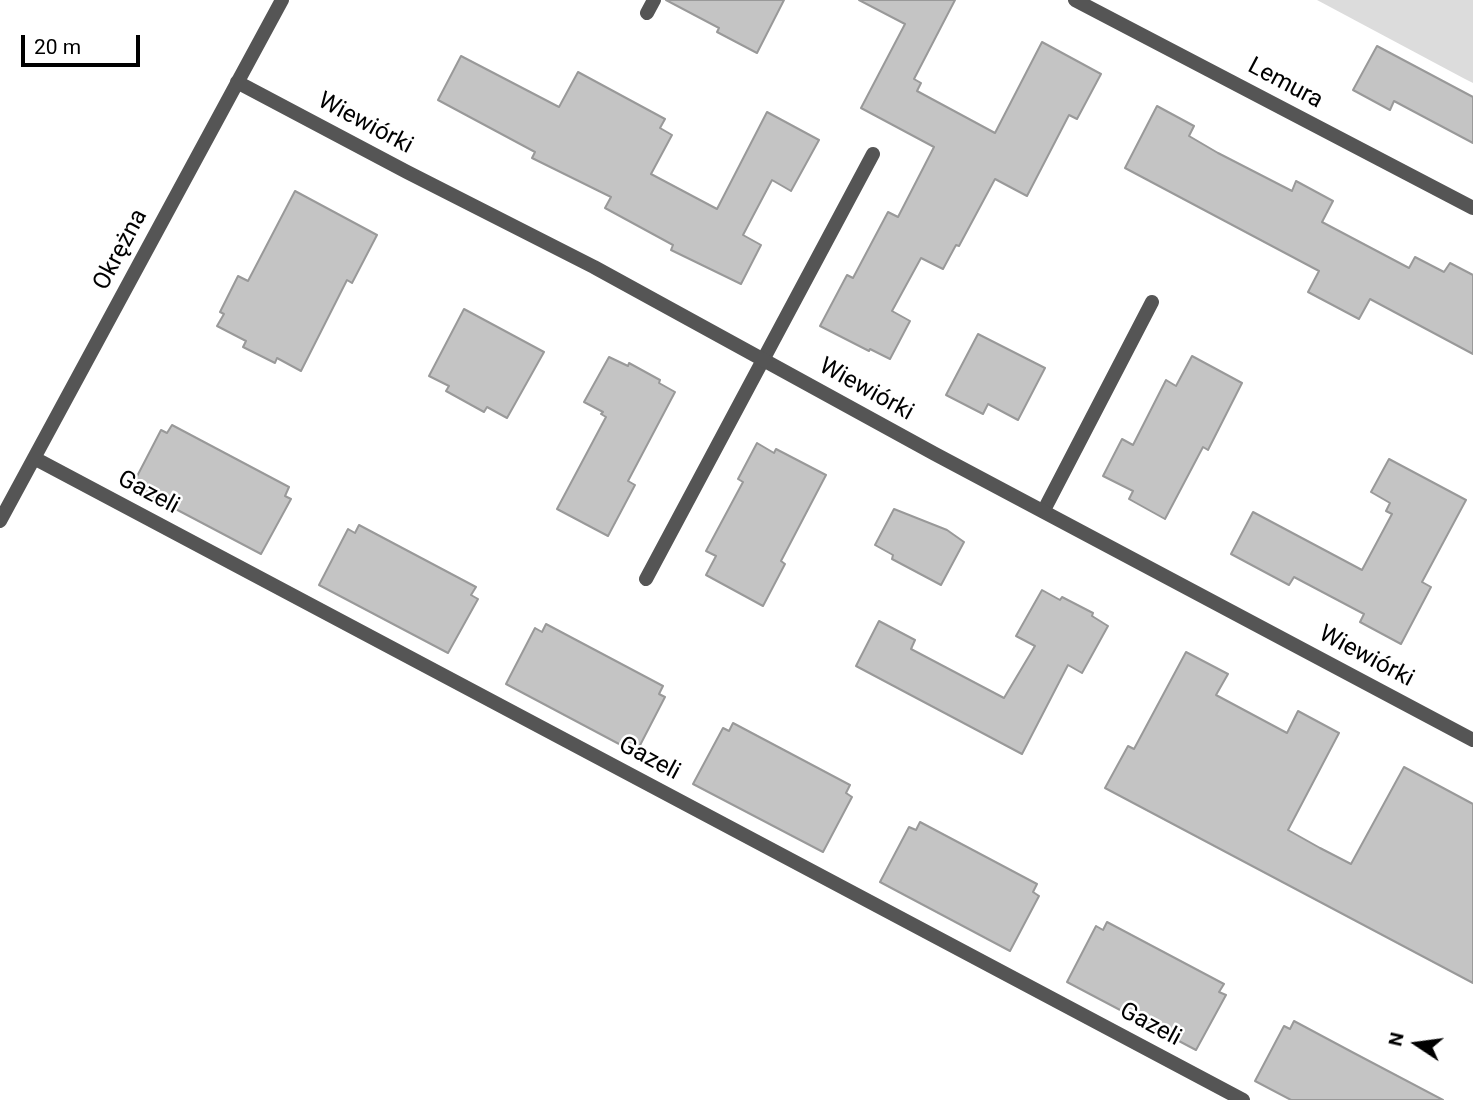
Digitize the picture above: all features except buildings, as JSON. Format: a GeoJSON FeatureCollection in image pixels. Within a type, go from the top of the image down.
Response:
{"type":"FeatureCollection","features":[{"type":"Feature","properties":{"kind":"street","name":"Okrężna"},"geometry":{"type":"LineString","coordinates":[[0,521],[282,0]]}},
{"type":"Feature","properties":{"kind":"street","name":"Lemura"},"geometry":{"type":"LineString","coordinates":[[1075,0],[1473,208]]}},
{"type":"Feature","properties":{"kind":"street","name":"Wiewiórki"},"geometry":{"type":"LineString","coordinates":[[237,82],[594,267],[935,454],[1473,740]]}},
{"type":"Feature","properties":{"kind":"street"},"geometry":{"type":"LineString","coordinates":[[646,579],[873,154]]}},
{"type":"Feature","properties":{"kind":"street"},"geometry":{"type":"LineString","coordinates":[[1044,510],[1152,302]]}},
{"type":"Feature","properties":{"kind":"street","name":"Gazeli"},"geometry":{"type":"LineString","coordinates":[[34,458],[1242,1100]]}},
{"type":"Feature","properties":{"kind":"shaded area"},"geometry":{"type":"Polygon","coordinates":[[[1317,0],[1473,0],[1473,83],[1465,79],[1317,0]]]}}]}
